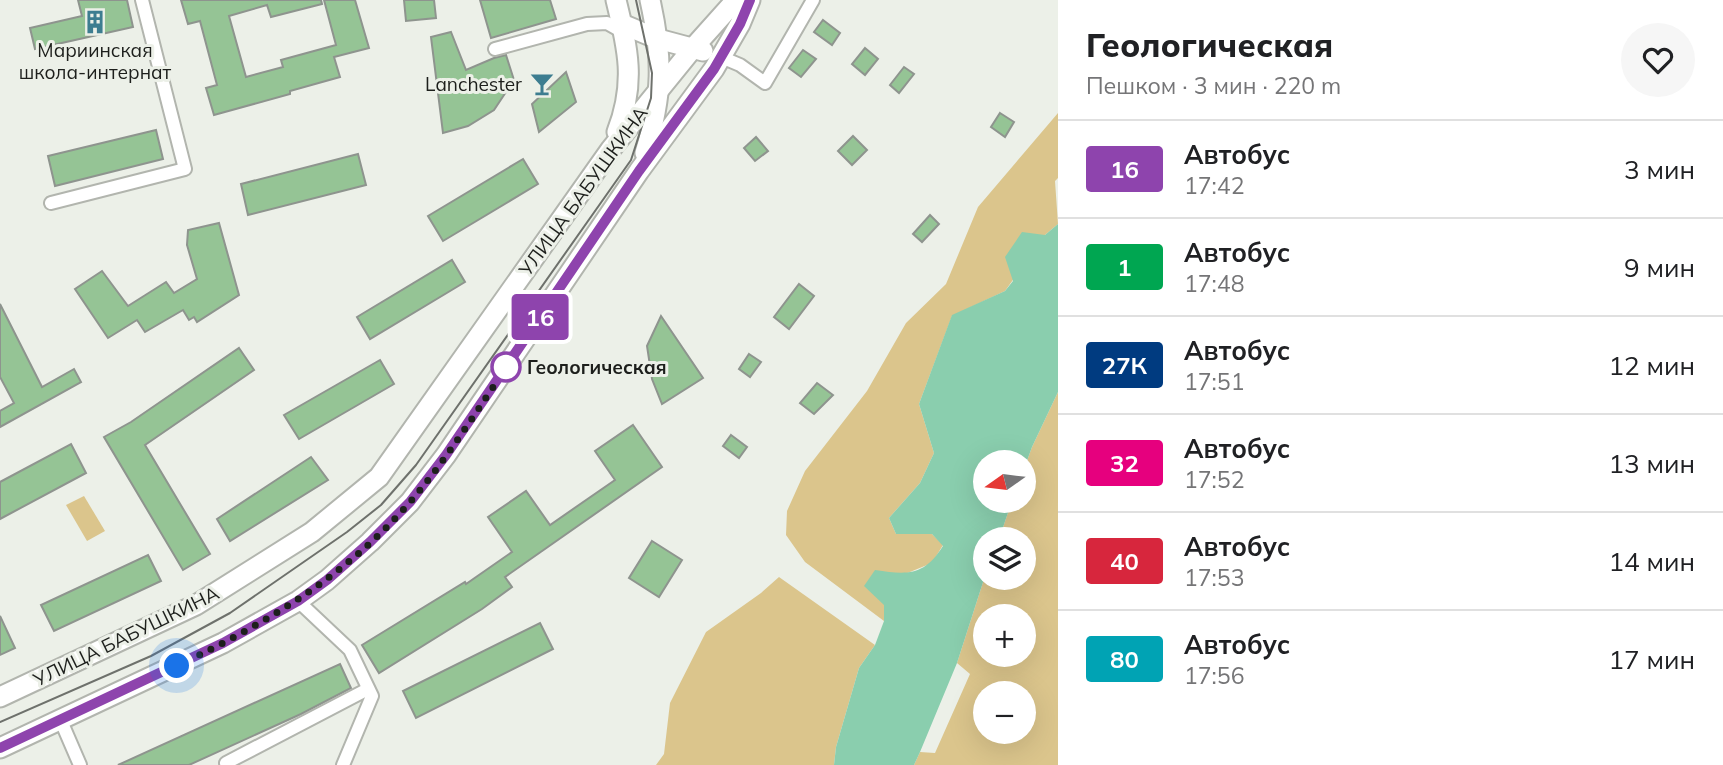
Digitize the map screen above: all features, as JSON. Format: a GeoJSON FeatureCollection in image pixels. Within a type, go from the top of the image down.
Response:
{"type":"FeatureCollection","features":[{"type":"Feature","properties":{"kind":"main road"},"geometry":{"type":"LineString","coordinates":[[611,149],[628,96],[623,28],[616,0]]}},
{"type":"Feature","properties":{"kind":"main road"},"geometry":{"type":"LineString","coordinates":[[639,171],[653,126],[660,87],[658,39],[650,0]]}},
{"type":"Feature","properties":{"kind":"main road","name":"УЛИЦА БАБУШКИНА"},"geometry":{"type":"LineString","coordinates":[[0,697],[196,605],[312,533],[379,477],[611,149],[692,48],[736,0]]}},
{"type":"Feature","properties":{"kind":"main road","name":"УЛИЦА БАБУШКИНА"},"geometry":{"type":"LineString","coordinates":[[0,748],[223,643],[298,601],[336,572],[410,502],[479,407],[639,171],[721,57],[750,0]]}},
{"type":"Feature","properties":{"kind":"main road"},"geometry":{"type":"LineString","coordinates":[[623,28],[721,57]]}},
{"type":"Feature","properties":{"kind":"street"},"geometry":{"type":"LineString","coordinates":[[51,203],[185,169],[142,0]]}},
{"type":"Feature","properties":{"kind":"street"},"geometry":{"type":"LineString","coordinates":[[721,57],[740,65],[765,83],[813,0]]}},
{"type":"Feature","properties":{"kind":"street"},"geometry":{"type":"LineString","coordinates":[[495,49],[587,24],[607,23],[623,28]]}},
{"type":"Feature","properties":{"kind":"street"},"geometry":{"type":"LineString","coordinates":[[298,601],[350,650],[372,696],[343,765]]}},
{"type":"Feature","properties":{"kind":"street"},"geometry":{"type":"LineString","coordinates":[[226,763],[368,689]]}},
{"type":"Feature","properties":{"kind":"street"},"geometry":{"type":"LineString","coordinates":[[61,721],[80,765]]}},
{"type":"Feature","properties":{"kind":"shaded area"},"geometry":{"type":"Polygon","coordinates":[[[1058,113],[1058,178],[1055,181],[1058,224],[1045,235],[1005,291],[952,316],[919,404],[934,453],[920,483],[889,518],[896,534],[932,534],[943,545],[932,563],[905,574],[885,605],[884,621],[805,562],[786,535],[787,511],[805,471],[867,391],[906,323],[946,284],[978,207],[1058,113]]]}},
{"type":"Feature","properties":{"kind":"shaded area"},"geometry":{"type":"Polygon","coordinates":[[[1058,224],[1058,392],[1031,450],[973,450],[973,513],[1008,513],[1003,527],[973,527],[973,590],[980,590],[976,604],[973,604],[973,613],[957,663],[914,765],[834,765],[836,747],[859,668],[875,645],[884,621],[884,605],[864,586],[875,570],[906,573],[922,568],[943,546],[932,534],[896,534],[889,518],[920,483],[934,453],[919,404],[952,315],[1005,291],[1013,281],[1005,257],[1022,232],[1045,235],[1058,224]]]}},
{"type":"Feature","properties":{"kind":"shaded area"},"geometry":{"type":"Polygon","coordinates":[[[1058,392],[1058,765],[914,765],[920,752],[935,753],[970,674],[957,663],[973,613],[973,667],[1036,667],[1036,604],[976,604],[980,590],[1036,590],[1036,527],[1003,527],[1008,513],[1036,513],[1036,450],[1031,450],[1058,392]]]}},
{"type":"Feature","properties":{"kind":"shaded area"},"geometry":{"type":"Polygon","coordinates":[[[84,496],[105,531],[87,541],[66,505],[84,496]]]}},
{"type":"Feature","properties":{"kind":"shaded area"},"geometry":{"type":"Polygon","coordinates":[[[779,577],[875,645],[859,668],[836,747],[834,765],[656,765],[664,754],[670,703],[706,632],[779,577]]]}},
{"type":"Feature","properties":{"kind":"building","name":"Мариинская школа-интернат"},"geometry":{"type":"Polygon","coordinates":[[[78,0],[127,0],[133,27],[35,49],[30,28],[82,16],[78,0]]]}},
{"type":"Feature","properties":{"kind":"building"},"geometry":{"type":"Polygon","coordinates":[[[181,0],[321,0],[322,4],[271,17],[267,5],[229,16],[246,77],[283,67],[281,60],[336,45],[324,0],[355,0],[369,48],[334,57],[340,77],[214,115],[206,88],[217,85],[200,21],[188,24],[181,0]]]}},
{"type":"Feature","properties":{"kind":"building"},"geometry":{"type":"Polygon","coordinates":[[[404,0],[434,0],[436,18],[406,21],[404,0]]]}},
{"type":"Feature","properties":{"kind":"building"},"geometry":{"type":"Polygon","coordinates":[[[480,0],[550,0],[556,19],[491,38],[480,0]]]}},
{"type":"Feature","properties":{"kind":"building"},"geometry":{"type":"Polygon","coordinates":[[[823,20],[840,33],[832,45],[814,32],[823,20]]]}},
{"type":"Feature","properties":{"kind":"building"},"geometry":{"type":"Polygon","coordinates":[[[451,32],[466,70],[506,55],[514,80],[494,110],[468,126],[443,133],[431,37],[451,32]]]}},
{"type":"Feature","properties":{"kind":"building"},"geometry":{"type":"Polygon","coordinates":[[[865,48],[878,59],[865,75],[852,64],[865,48]]]}},
{"type":"Feature","properties":{"kind":"building"},"geometry":{"type":"Polygon","coordinates":[[[803,50],[816,59],[801,77],[789,68],[803,50]]]}},
{"type":"Feature","properties":{"kind":"building"},"geometry":{"type":"Polygon","coordinates":[[[904,67],[914,74],[899,93],[890,85],[904,67]]]}},
{"type":"Feature","properties":{"kind":"building"},"geometry":{"type":"Polygon","coordinates":[[[566,72],[576,102],[539,132],[532,104],[566,72]]]}},
{"type":"Feature","properties":{"kind":"building"},"geometry":{"type":"Polygon","coordinates":[[[1000,113],[1014,122],[1005,137],[991,127],[1000,113]]]}},
{"type":"Feature","properties":{"kind":"building"},"geometry":{"type":"Polygon","coordinates":[[[156,130],[163,159],[55,186],[48,156],[156,130]]]}},
{"type":"Feature","properties":{"kind":"building"},"geometry":{"type":"Polygon","coordinates":[[[853,136],[867,150],[852,165],[838,151],[853,136]]]}},
{"type":"Feature","properties":{"kind":"building"},"geometry":{"type":"Polygon","coordinates":[[[756,137],[768,151],[755,161],[744,148],[756,137]]]}},
{"type":"Feature","properties":{"kind":"building"},"geometry":{"type":"Polygon","coordinates":[[[358,154],[366,185],[248,215],[241,184],[358,154]]]}},
{"type":"Feature","properties":{"kind":"building"},"geometry":{"type":"Polygon","coordinates":[[[523,159],[538,184],[443,241],[428,216],[523,159]]]}},
{"type":"Feature","properties":{"kind":"building"},"geometry":{"type":"Polygon","coordinates":[[[930,215],[939,224],[922,242],[913,234],[930,215]]]}},
{"type":"Feature","properties":{"kind":"building"},"geometry":{"type":"Polygon","coordinates":[[[219,223],[239,295],[197,322],[194,317],[189,320],[183,310],[145,332],[137,320],[108,338],[75,289],[102,271],[128,306],[166,282],[174,293],[197,279],[187,245],[188,230],[219,223]]]}},
{"type":"Feature","properties":{"kind":"building"},"geometry":{"type":"Polygon","coordinates":[[[452,260],[465,282],[370,339],[357,317],[452,260]]]}},
{"type":"Feature","properties":{"kind":"building"},"geometry":{"type":"Polygon","coordinates":[[[799,284],[814,296],[789,329],[774,317],[799,284]]]}},
{"type":"Feature","properties":{"kind":"building"},"geometry":{"type":"Polygon","coordinates":[[[0,304],[42,387],[74,369],[81,382],[0,427],[0,411],[14,403],[0,377],[0,304]]]}},
{"type":"Feature","properties":{"kind":"building"},"geometry":{"type":"Polygon","coordinates":[[[661,316],[703,378],[662,404],[652,379],[647,346],[661,316]]]}},
{"type":"Feature","properties":{"kind":"building"},"geometry":{"type":"Polygon","coordinates":[[[239,348],[254,370],[145,445],[210,554],[183,570],[104,437],[131,422],[239,348]]]}},
{"type":"Feature","properties":{"kind":"building"},"geometry":{"type":"Polygon","coordinates":[[[749,354],[761,362],[750,377],[739,369],[749,354]]]}},
{"type":"Feature","properties":{"kind":"building"},"geometry":{"type":"Polygon","coordinates":[[[380,360],[394,384],[299,439],[284,415],[380,360]]]}},
{"type":"Feature","properties":{"kind":"building"},"geometry":{"type":"Polygon","coordinates":[[[817,383],[833,395],[814,414],[800,403],[817,383]]]}},
{"type":"Feature","properties":{"kind":"building"},"geometry":{"type":"Polygon","coordinates":[[[633,425],[662,467],[505,577],[512,587],[482,609],[379,673],[362,645],[465,582],[466,584],[512,552],[488,517],[526,491],[550,525],[615,480],[595,451],[633,425]]]}},
{"type":"Feature","properties":{"kind":"building"},"geometry":{"type":"Polygon","coordinates":[[[731,435],[747,447],[739,458],[723,446],[731,435]]]}},
{"type":"Feature","properties":{"kind":"building"},"geometry":{"type":"Polygon","coordinates":[[[71,444],[86,473],[0,519],[0,482],[71,444]]]}},
{"type":"Feature","properties":{"kind":"building"},"geometry":{"type":"Polygon","coordinates":[[[311,457],[328,480],[230,541],[217,519],[311,457]]]}},
{"type":"Feature","properties":{"kind":"building"},"geometry":{"type":"Polygon","coordinates":[[[652,541],[682,560],[659,597],[629,578],[652,541]]]}},
{"type":"Feature","properties":{"kind":"building"},"geometry":{"type":"Polygon","coordinates":[[[148,555],[161,581],[54,631],[41,605],[148,555]]]}},
{"type":"Feature","properties":{"kind":"building"},"geometry":{"type":"Polygon","coordinates":[[[0,616],[15,648],[0,655],[0,616]]]}},
{"type":"Feature","properties":{"kind":"building"},"geometry":{"type":"Polygon","coordinates":[[[540,623],[553,649],[416,718],[403,691],[540,623]]]}},
{"type":"Feature","properties":{"kind":"building"},"geometry":{"type":"Polygon","coordinates":[[[340,664],[351,688],[189,765],[118,765],[340,664]]]}},
{"type":"Feature","properties":{"kind":"tram line"},"geometry":{"type":"LineString","coordinates":[[0,722],[151,656],[230,613],[347,532],[381,505],[416,465],[631,160],[651,98],[652,73],[636,0]]}},
{"type":"Feature","properties":{"kind":"bus line","name":"16"},"geometry":{"type":"LineString","coordinates":[[0,748],[223,643],[298,601],[327,580],[370,542],[410,502],[446,455],[639,171],[714,69],[740,24],[750,0]]}},
{"type":"Feature","properties":{"kind":"place","name":"Мариинская школа-интернат"},"geometry":{"type":"Point","coordinates":[95,22]}},
{"type":"Feature","properties":{"kind":"place","name":"Lanchester"},"geometry":{"type":"Point","coordinates":[542,84]}},
{"type":"Feature","properties":{"kind":"place","name":"Геологическая"},"geometry":{"type":"Point","coordinates":[506,367]}},
{"type":"Feature","properties":{"kind":"route"},"geometry":{"type":"LineString","coordinates":[[177,666],[298,601],[327,580],[370,542],[410,502],[512,359],[506,367]]}}]}
